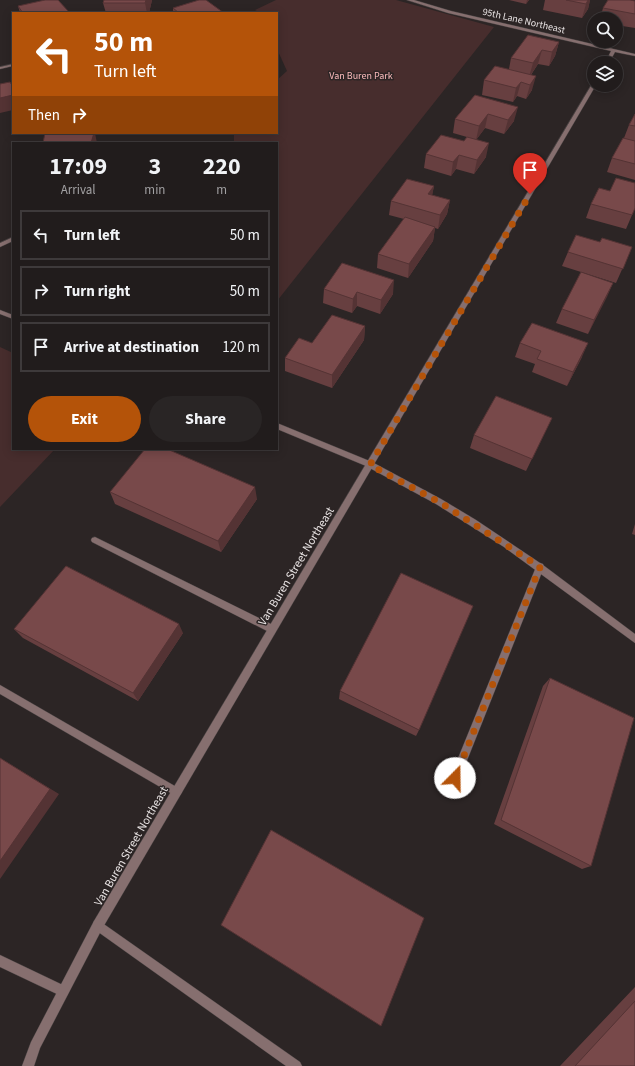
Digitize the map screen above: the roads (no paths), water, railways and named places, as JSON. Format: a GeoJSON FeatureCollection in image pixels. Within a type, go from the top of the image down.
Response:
{"type":"FeatureCollection","features":[{"type":"Feature","properties":{"kind":"street","name":"95th Lane Northeast"},"geometry":{"type":"LineString","coordinates":[[409,0],[450,12],[635,55]]}},
{"type":"Feature","properties":{"kind":"street"},"geometry":{"type":"LineString","coordinates":[[611,56],[614,50]]}},
{"type":"Feature","properties":{"kind":"street"},"geometry":{"type":"LineString","coordinates":[[0,68],[12,65]]}},
{"type":"Feature","properties":{"kind":"street","name":"Van Buren Street Northeast"},"geometry":{"type":"LineString","coordinates":[[28,1066],[35,1046],[98,925],[589,92]]}},
{"type":"Feature","properties":{"kind":"street"},"geometry":{"type":"LineString","coordinates":[[0,245],[12,239]]}},
{"type":"Feature","properties":{"kind":"street"},"geometry":{"type":"LineString","coordinates":[[0,312],[12,317]]}},
{"type":"Feature","properties":{"kind":"street"},"geometry":{"type":"LineString","coordinates":[[278,426],[370,465],[441,503],[540,567],[635,638]]}},
{"type":"Feature","properties":{"kind":"street"},"geometry":{"type":"LineString","coordinates":[[95,540],[272,629]]}},
{"type":"Feature","properties":{"kind":"street"},"geometry":{"type":"LineString","coordinates":[[455,778],[540,567]]}},
{"type":"Feature","properties":{"kind":"street"},"geometry":{"type":"LineString","coordinates":[[0,689],[176,792]]}},
{"type":"Feature","properties":{"kind":"street"},"geometry":{"type":"LineString","coordinates":[[98,925],[296,1066]]}},
{"type":"Feature","properties":{"kind":"street"},"geometry":{"type":"LineString","coordinates":[[0,961],[63,991]]}},
{"type":"Feature","properties":{"kind":"park label","name":"Van Buren Park"},"geometry":{"type":"Point","coordinates":[361,75]}}]}
